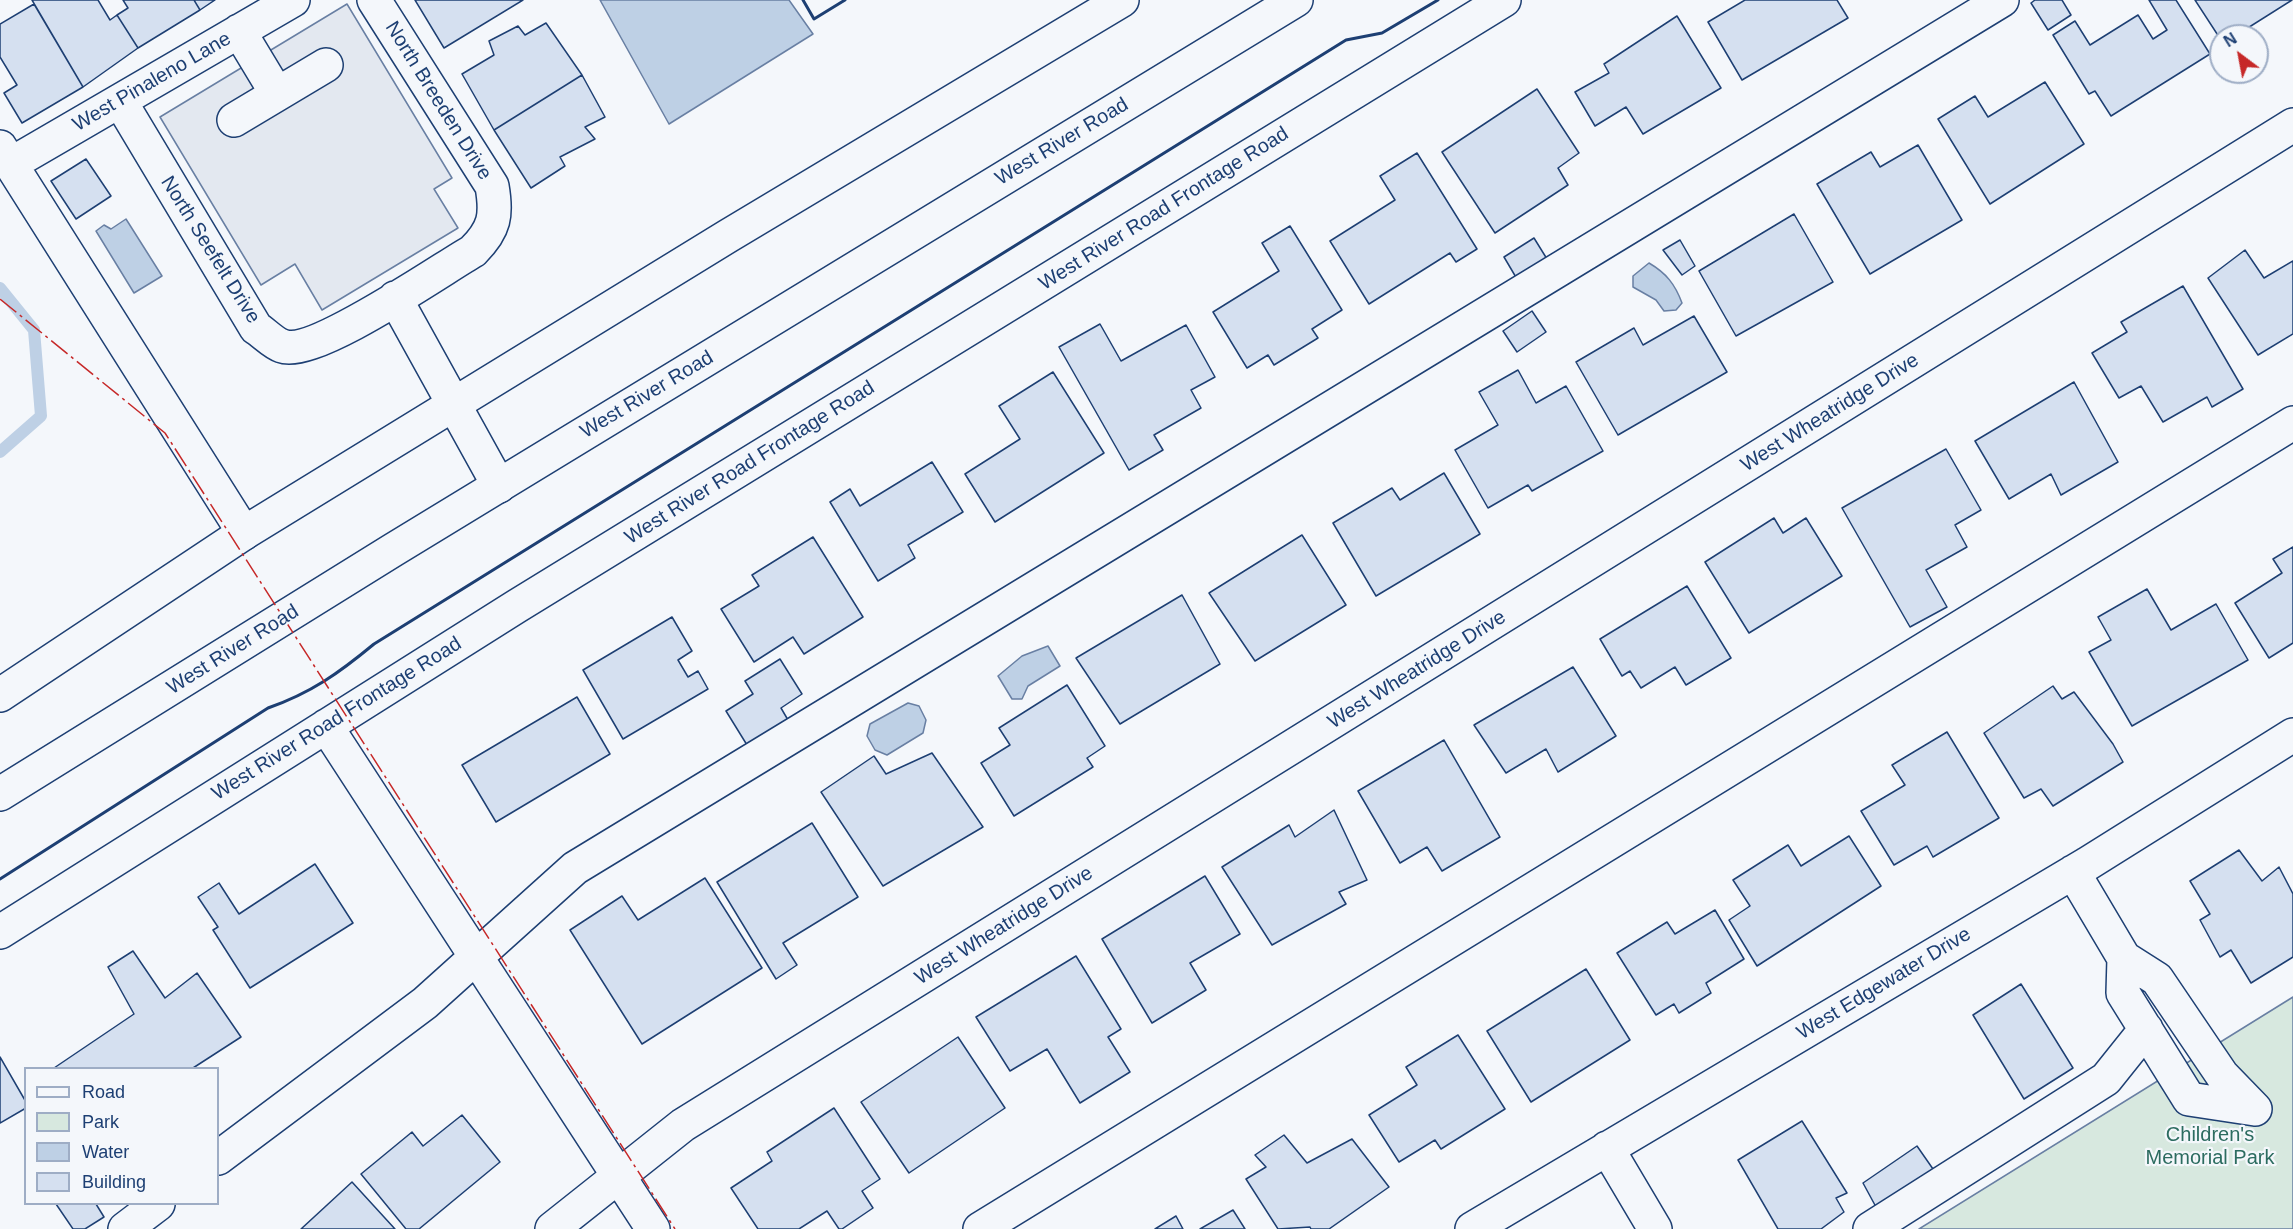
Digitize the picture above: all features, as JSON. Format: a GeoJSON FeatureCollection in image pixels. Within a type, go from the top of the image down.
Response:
{"type":"FeatureCollection","features":[{"type":"Feature","properties":{"kind":"street","name":"West Pinaleno Lane"},"geometry":{"type":"LineString","coordinates":[[5,156],[120,101],[293,0]]}},
{"type":"Feature","properties":{"kind":"street","name":"North Breeden Drive"},"geometry":{"type":"LineString","coordinates":[[374,0],[492,186],[496,213],[484,240],[473,251],[395,298]]}},
{"type":"Feature","properties":{"kind":"street"},"geometry":{"type":"LineString","coordinates":[[3,686],[244,532],[1122,0]]}},
{"type":"Feature","properties":{"kind":"street","name":"West River Road"},"geometry":{"type":"LineString","coordinates":[[0,794],[499,486],[1296,0]]}},
{"type":"Feature","properties":{"kind":"street","name":"West River Road Frontage Road"},"geometry":{"type":"LineString","coordinates":[[0,932],[537,594],[1504,0]]}},
{"type":"Feature","properties":{"kind":"street"},"geometry":{"type":"LineString","coordinates":[[219,1157],[425,1003],[575,868],[2002,0]]}},
{"type":"Feature","properties":{"kind":"street"},"geometry":{"type":"LineString","coordinates":[[239,31],[277,94]]}},
{"type":"Feature","properties":{"kind":"street"},"geometry":{"type":"LineString","coordinates":[[234,120],[326,65]]}},
{"type":"Feature","properties":{"kind":"street","name":"North Seefelt Drive"},"geometry":{"type":"LineString","coordinates":[[120,101],[256,328],[274,341],[283,347],[307,346],[334,335],[395,298]]}},
{"type":"Feature","properties":{"kind":"street","name":"West Wheatridge Drive"},"geometry":{"type":"LineString","coordinates":[[552,1229],[694,1119],[2293,125]]}},
{"type":"Feature","properties":{"kind":"street"},"geometry":{"type":"LineString","coordinates":[[5,156],[244,532]]}},
{"type":"Feature","properties":{"kind":"street"},"geometry":{"type":"LineString","coordinates":[[395,298],[499,486]]}},
{"type":"Feature","properties":{"kind":"street"},"geometry":{"type":"LineString","coordinates":[[980,1229],[2293,423]]}},
{"type":"Feature","properties":{"kind":"street"},"geometry":{"type":"LineString","coordinates":[[326,726],[478,956],[617,1177],[653,1229]]}},
{"type":"Feature","properties":{"kind":"street","name":"West Edgewater Drive"},"geometry":{"type":"LineString","coordinates":[[1472,1229],[2073,872],[2293,735]]}},
{"type":"Feature","properties":{"kind":"street"},"geometry":{"type":"LineString","coordinates":[[2073,872],[2124,958],[2157,979],[2222,1075],[2255,1109],[2189,1099],[2123,993],[2124,958]]}},
{"type":"Feature","properties":{"kind":"street"},"geometry":{"type":"LineString","coordinates":[[1870,1229],[2106,1079],[2145,1029]]}},
{"type":"Feature","properties":{"kind":"street"},"geometry":{"type":"LineString","coordinates":[[1607,1148],[1656,1229]]}},
{"type":"Feature","properties":{"kind":"street"},"geometry":{"type":"LineString","coordinates":[[125,1229],[155,1205]]}},
{"type":"Feature","properties":{"kind":"green space","name":"Children's Memorial Park"},"geometry":{"type":"Polygon","coordinates":[[[2293,997],[2293,1229],[1919,1229],[2293,997]]]}},
{"type":"Feature","properties":{"kind":"shaded area"},"geometry":{"type":"Polygon","coordinates":[[[347,4],[452,178],[434,189],[458,228],[322,310],[295,264],[261,285],[160,117],[347,4]]]}},
{"type":"Feature","properties":{"kind":"water"},"geometry":{"type":"Polygon","coordinates":[[[600,0],[789,0],[813,34],[669,124],[600,0]]]}},
{"type":"Feature","properties":{"kind":"water"},"geometry":{"type":"Polygon","coordinates":[[[126,219],[162,276],[134,293],[96,231],[104,225],[111,229],[126,219]]]}},
{"type":"Feature","properties":{"kind":"water"},"geometry":{"type":"Polygon","coordinates":[[[1649,263],[1665,275],[1676,290],[1682,303],[1676,310],[1664,311],[1656,300],[1633,287],[1633,276],[1649,263]]]}},
{"type":"Feature","properties":{"kind":"water"},"geometry":{"type":"Polygon","coordinates":[[[1048,646],[1060,666],[1028,686],[1022,699],[1012,699],[998,676],[1022,656],[1048,646]]]}},
{"type":"Feature","properties":{"kind":"water"},"geometry":{"type":"Polygon","coordinates":[[[908,703],[919,706],[926,720],[923,733],[887,755],[875,750],[867,736],[870,724],[908,703]]]}},
{"type":"Feature","properties":{"kind":"building"},"geometry":{"type":"Polygon","coordinates":[[[32,0],[98,0],[110,20],[117,15],[138,48],[83,87],[32,0]]]}},
{"type":"Feature","properties":{"kind":"building"},"geometry":{"type":"Polygon","coordinates":[[[123,0],[194,0],[200,10],[138,48],[117,15],[128,8],[123,0]]]}},
{"type":"Feature","properties":{"kind":"building"},"geometry":{"type":"Polygon","coordinates":[[[194,0],[215,0],[200,10],[194,0]]]}},
{"type":"Feature","properties":{"kind":"building"},"geometry":{"type":"Polygon","coordinates":[[[415,0],[523,0],[444,48],[415,0]]]}},
{"type":"Feature","properties":{"kind":"building"},"geometry":{"type":"Polygon","coordinates":[[[1745,0],[1837,0],[1848,18],[1742,80],[1708,22],[1745,0]]]}},
{"type":"Feature","properties":{"kind":"building"},"geometry":{"type":"Polygon","coordinates":[[[2035,0],[2062,0],[2071,15],[2048,30],[2031,3],[2035,0]]]}},
{"type":"Feature","properties":{"kind":"building"},"geometry":{"type":"Polygon","coordinates":[[[2149,0],[2176,0],[2209,55],[2111,116],[2095,91],[2089,94],[2053,35],[2075,21],[2090,45],[2138,15],[2153,39],[2167,30],[2149,0]]]}},
{"type":"Feature","properties":{"kind":"building"},"geometry":{"type":"Polygon","coordinates":[[[2195,0],[2292,0],[2254,24],[2211,24],[2195,0]]]}},
{"type":"Feature","properties":{"kind":"building"},"geometry":{"type":"Polygon","coordinates":[[[34,4],[83,87],[22,123],[4,93],[17,85],[0,57],[0,24],[34,4]]]}},
{"type":"Feature","properties":{"kind":"building"},"geometry":{"type":"Polygon","coordinates":[[[1677,16],[1721,88],[1643,134],[1626,107],[1595,126],[1575,92],[1609,73],[1604,64],[1677,16]]]}},
{"type":"Feature","properties":{"kind":"building"},"geometry":{"type":"Polygon","coordinates":[[[546,23],[582,75],[494,130],[462,74],[494,55],[489,41],[518,26],[525,35],[546,23]]]}},
{"type":"Feature","properties":{"kind":"building"},"geometry":{"type":"Polygon","coordinates":[[[582,75],[605,117],[585,127],[595,139],[560,157],[565,166],[531,188],[494,130],[582,75]]]}},
{"type":"Feature","properties":{"kind":"building"},"geometry":{"type":"Polygon","coordinates":[[[2045,82],[2084,144],[1990,204],[1938,119],[1975,96],[1988,117],[2045,82]]]}},
{"type":"Feature","properties":{"kind":"building"},"geometry":{"type":"Polygon","coordinates":[[[1537,89],[1579,153],[1558,168],[1568,185],[1495,233],[1442,152],[1537,89]]]}},
{"type":"Feature","properties":{"kind":"building"},"geometry":{"type":"Polygon","coordinates":[[[1918,145],[1962,220],[1870,274],[1817,184],[1871,152],[1880,167],[1918,145]]]}},
{"type":"Feature","properties":{"kind":"building"},"geometry":{"type":"Polygon","coordinates":[[[1417,153],[1477,249],[1456,262],[1450,253],[1369,304],[1330,241],[1395,200],[1380,176],[1417,153]]]}},
{"type":"Feature","properties":{"kind":"building"},"geometry":{"type":"Polygon","coordinates":[[[86,159],[111,196],[76,219],[51,181],[86,159]]]}},
{"type":"Feature","properties":{"kind":"building"},"geometry":{"type":"Polygon","coordinates":[[[1794,214],[1833,282],[1736,336],[1699,271],[1794,214]]]}},
{"type":"Feature","properties":{"kind":"building"},"geometry":{"type":"Polygon","coordinates":[[[1290,226],[1342,310],[1312,329],[1318,338],[1274,365],[1268,355],[1247,368],[1213,312],[1279,271],[1262,243],[1290,226]]]}},
{"type":"Feature","properties":{"kind":"building"},"geometry":{"type":"Polygon","coordinates":[[[1534,238],[1547,259],[1517,279],[1504,257],[1534,238]]]}},
{"type":"Feature","properties":{"kind":"building"},"geometry":{"type":"Polygon","coordinates":[[[1680,240],[1695,266],[1682,275],[1663,250],[1680,240]]]}},
{"type":"Feature","properties":{"kind":"building"},"geometry":{"type":"Polygon","coordinates":[[[2245,250],[2264,278],[2293,261],[2293,334],[2258,355],[2208,278],[2245,250]]]}},
{"type":"Feature","properties":{"kind":"building"},"geometry":{"type":"Polygon","coordinates":[[[2183,286],[2243,389],[2212,407],[2207,397],[2163,422],[2141,386],[2119,398],[2092,353],[2127,332],[2121,322],[2183,286]]]}},
{"type":"Feature","properties":{"kind":"building"},"geometry":{"type":"Polygon","coordinates":[[[1532,311],[1546,332],[1517,352],[1503,331],[1532,311]]]}},
{"type":"Feature","properties":{"kind":"building"},"geometry":{"type":"Polygon","coordinates":[[[1694,316],[1727,372],[1618,435],[1576,362],[1634,328],[1643,345],[1694,316]]]}},
{"type":"Feature","properties":{"kind":"building"},"geometry":{"type":"Polygon","coordinates":[[[1100,324],[1121,361],[1186,325],[1215,377],[1191,390],[1201,408],[1154,435],[1163,450],[1129,470],[1059,347],[1100,324]]]}},
{"type":"Feature","properties":{"kind":"building"},"geometry":{"type":"Polygon","coordinates":[[[1518,370],[1536,403],[1566,386],[1603,451],[1532,491],[1528,485],[1488,508],[1455,450],[1498,425],[1479,392],[1518,370]]]}},
{"type":"Feature","properties":{"kind":"building"},"geometry":{"type":"Polygon","coordinates":[[[1053,372],[1104,453],[995,522],[965,474],[1020,439],[999,406],[1053,372]]]}},
{"type":"Feature","properties":{"kind":"building"},"geometry":{"type":"Polygon","coordinates":[[[2074,382],[2118,462],[2061,495],[2051,474],[2009,499],[1975,441],[2074,382]]]}},
{"type":"Feature","properties":{"kind":"building"},"geometry":{"type":"Polygon","coordinates":[[[1946,449],[1981,510],[1955,525],[1967,547],[1926,570],[1947,607],[1910,627],[1842,508],[1946,449]]]}},
{"type":"Feature","properties":{"kind":"building"},"geometry":{"type":"Polygon","coordinates":[[[932,462],[963,512],[908,545],[915,558],[878,581],[830,502],[850,489],[860,506],[932,462]]]}},
{"type":"Feature","properties":{"kind":"building"},"geometry":{"type":"Polygon","coordinates":[[[1444,473],[1480,534],[1376,596],[1333,523],[1392,488],[1400,500],[1444,473]]]}},
{"type":"Feature","properties":{"kind":"building"},"geometry":{"type":"Polygon","coordinates":[[[1774,518],[1783,533],[1806,518],[1842,576],[1749,633],[1705,562],[1774,518]]]}},
{"type":"Feature","properties":{"kind":"building"},"geometry":{"type":"Polygon","coordinates":[[[1302,535],[1346,605],[1255,661],[1209,593],[1302,535]]]}},
{"type":"Feature","properties":{"kind":"building"},"geometry":{"type":"Polygon","coordinates":[[[813,537],[863,617],[804,654],[793,637],[754,662],[721,609],[759,586],[752,575],[813,537]]]}},
{"type":"Feature","properties":{"kind":"building"},"geometry":{"type":"Polygon","coordinates":[[[2293,547],[2293,643],[2269,658],[2235,603],[2282,573],[2273,559],[2293,547]]]}},
{"type":"Feature","properties":{"kind":"building"},"geometry":{"type":"Polygon","coordinates":[[[1687,586],[1731,658],[1686,685],[1675,667],[1641,688],[1630,671],[1622,676],[1600,639],[1687,586]]]}},
{"type":"Feature","properties":{"kind":"building"},"geometry":{"type":"Polygon","coordinates":[[[2147,589],[2171,630],[2216,604],[2248,660],[2132,726],[2089,652],[2111,640],[2098,617],[2147,589]]]}},
{"type":"Feature","properties":{"kind":"building"},"geometry":{"type":"Polygon","coordinates":[[[1182,595],[1220,664],[1120,724],[1076,658],[1182,595]]]}},
{"type":"Feature","properties":{"kind":"building"},"geometry":{"type":"Polygon","coordinates":[[[672,617],[692,651],[678,660],[688,677],[698,671],[708,689],[623,739],[583,670],[672,617]]]}},
{"type":"Feature","properties":{"kind":"building"},"geometry":{"type":"Polygon","coordinates":[[[780,659],[802,694],[781,708],[788,720],[747,745],[726,711],[753,694],[745,681],[780,659]]]}},
{"type":"Feature","properties":{"kind":"building"},"geometry":{"type":"Polygon","coordinates":[[[1573,667],[1616,736],[1558,772],[1546,749],[1506,773],[1474,725],[1573,667]]]}},
{"type":"Feature","properties":{"kind":"building"},"geometry":{"type":"Polygon","coordinates":[[[1067,685],[1105,746],[1087,758],[1093,767],[1014,816],[981,763],[1010,745],[999,728],[1067,685]]]}},
{"type":"Feature","properties":{"kind":"building"},"geometry":{"type":"Polygon","coordinates":[[[2053,686],[2062,699],[2074,692],[2113,744],[2123,762],[2053,806],[2041,789],[2024,798],[1984,733],[2053,686]]]}},
{"type":"Feature","properties":{"kind":"building"},"geometry":{"type":"Polygon","coordinates":[[[577,697],[610,754],[496,822],[462,765],[577,697]]]}},
{"type":"Feature","properties":{"kind":"building"},"geometry":{"type":"Polygon","coordinates":[[[1947,732],[1999,818],[1933,857],[1927,846],[1894,865],[1861,811],[1905,785],[1892,765],[1947,732]]]}},
{"type":"Feature","properties":{"kind":"building"},"geometry":{"type":"Polygon","coordinates":[[[1444,740],[1500,837],[1442,871],[1427,847],[1400,863],[1358,791],[1444,740]]]}},
{"type":"Feature","properties":{"kind":"building"},"geometry":{"type":"Polygon","coordinates":[[[932,753],[983,827],[883,886],[821,792],[874,756],[886,774],[932,753]]]}},
{"type":"Feature","properties":{"kind":"building"},"geometry":{"type":"Polygon","coordinates":[[[1334,810],[1367,880],[1339,892],[1346,904],[1272,945],[1222,867],[1289,825],[1295,837],[1334,810]]]}},
{"type":"Feature","properties":{"kind":"building"},"geometry":{"type":"Polygon","coordinates":[[[812,823],[858,897],[783,943],[797,965],[776,979],[717,882],[812,823]]]}},
{"type":"Feature","properties":{"kind":"building"},"geometry":{"type":"Polygon","coordinates":[[[1849,836],[1881,886],[1757,966],[1729,920],[1750,906],[1733,880],[1788,845],[1801,866],[1849,836]]]}},
{"type":"Feature","properties":{"kind":"building"},"geometry":{"type":"Polygon","coordinates":[[[2239,850],[2262,881],[2279,867],[2293,894],[2293,957],[2251,983],[2231,950],[2220,957],[2200,920],[2210,914],[2190,881],[2239,850]]]}},
{"type":"Feature","properties":{"kind":"building"},"geometry":{"type":"Polygon","coordinates":[[[315,864],[353,923],[250,988],[213,930],[218,927],[198,897],[219,883],[239,914],[315,864]]]}},
{"type":"Feature","properties":{"kind":"building"},"geometry":{"type":"Polygon","coordinates":[[[1205,876],[1240,934],[1190,963],[1206,990],[1152,1023],[1102,939],[1205,876]]]}},
{"type":"Feature","properties":{"kind":"building"},"geometry":{"type":"Polygon","coordinates":[[[705,878],[762,968],[642,1044],[570,930],[622,896],[638,920],[705,878]]]}},
{"type":"Feature","properties":{"kind":"building"},"geometry":{"type":"Polygon","coordinates":[[[1715,910],[1744,959],[1706,983],[1711,993],[1679,1013],[1674,1004],[1656,1015],[1617,953],[1667,922],[1675,934],[1715,910]]]}},
{"type":"Feature","properties":{"kind":"building"},"geometry":{"type":"Polygon","coordinates":[[[133,951],[165,998],[197,973],[241,1037],[195,1067],[55,1067],[134,1014],[108,967],[133,951]]]}},
{"type":"Feature","properties":{"kind":"building"},"geometry":{"type":"Polygon","coordinates":[[[1076,956],[1121,1029],[1108,1037],[1130,1072],[1080,1103],[1047,1049],[1010,1071],[976,1017],[1076,956]]]}},
{"type":"Feature","properties":{"kind":"building"},"geometry":{"type":"Polygon","coordinates":[[[1586,969],[1630,1040],[1531,1102],[1487,1031],[1586,969]]]}},
{"type":"Feature","properties":{"kind":"building"},"geometry":{"type":"Polygon","coordinates":[[[2021,984],[2073,1068],[2024,1099],[1973,1015],[2021,984]]]}},
{"type":"Feature","properties":{"kind":"building"},"geometry":{"type":"Polygon","coordinates":[[[1458,1035],[1505,1109],[1441,1149],[1435,1140],[1399,1162],[1369,1115],[1417,1085],[1406,1067],[1458,1035]]]}},
{"type":"Feature","properties":{"kind":"building"},"geometry":{"type":"Polygon","coordinates":[[[958,1037],[1005,1108],[909,1173],[861,1102],[958,1037]]]}},
{"type":"Feature","properties":{"kind":"building"},"geometry":{"type":"Polygon","coordinates":[[[0,1057],[24,1099],[24,1109],[0,1123],[0,1057]]]}},
{"type":"Feature","properties":{"kind":"building"},"geometry":{"type":"Polygon","coordinates":[[[834,1108],[880,1179],[862,1191],[873,1208],[842,1229],[839,1229],[827,1211],[799,1229],[758,1229],[731,1188],[772,1161],[767,1152],[834,1108]]]}},
{"type":"Feature","properties":{"kind":"building"},"geometry":{"type":"Polygon","coordinates":[[[462,1115],[500,1162],[419,1229],[406,1229],[361,1174],[412,1132],[423,1146],[462,1115]]]}},
{"type":"Feature","properties":{"kind":"building"},"geometry":{"type":"Polygon","coordinates":[[[1802,1121],[1847,1193],[1836,1198],[1844,1212],[1821,1229],[1778,1229],[1738,1160],[1802,1121]]]}},
{"type":"Feature","properties":{"kind":"building"},"geometry":{"type":"Polygon","coordinates":[[[1284,1135],[1307,1163],[1352,1139],[1389,1187],[1329,1229],[1311,1229],[1310,1227],[1278,1229],[1246,1179],[1266,1167],[1255,1155],[1284,1135]]]}},
{"type":"Feature","properties":{"kind":"building"},"geometry":{"type":"Polygon","coordinates":[[[1917,1146],[1933,1169],[1876,1207],[1863,1183],[1917,1146]]]}},
{"type":"Feature","properties":{"kind":"building"},"geometry":{"type":"Polygon","coordinates":[[[352,1182],[395,1229],[301,1229],[352,1182]]]}},
{"type":"Feature","properties":{"kind":"building"},"geometry":{"type":"Polygon","coordinates":[[[57,1205],[97,1205],[104,1217],[85,1229],[73,1229],[57,1205]]]}},
{"type":"Feature","properties":{"kind":"building"},"geometry":{"type":"Polygon","coordinates":[[[1233,1210],[1245,1229],[1200,1229],[1233,1210]]]}},
{"type":"Feature","properties":{"kind":"building"},"geometry":{"type":"Polygon","coordinates":[[[1176,1216],[1183,1229],[1155,1229],[1176,1216]]]}},
{"type":"Feature","properties":{"kind":"waterway"},"geometry":{"type":"LineString","coordinates":[[0,288],[34,330],[41,416],[0,452]]}},
{"type":"Feature","properties":{"kind":"wall"},"geometry":{"type":"LineString","coordinates":[[803,0],[814,19],[845,0]]}},
{"type":"Feature","properties":{"kind":"wall"},"geometry":{"type":"LineString","coordinates":[[0,879],[268,708],[298,696],[324,681],[374,644],[1346,40],[1382,33],[1438,0]]}},
{"type":"Feature","properties":{"kind":"power"},"geometry":{"type":"LineString","coordinates":[[0,299],[165,433],[675,1229]]}}]}
